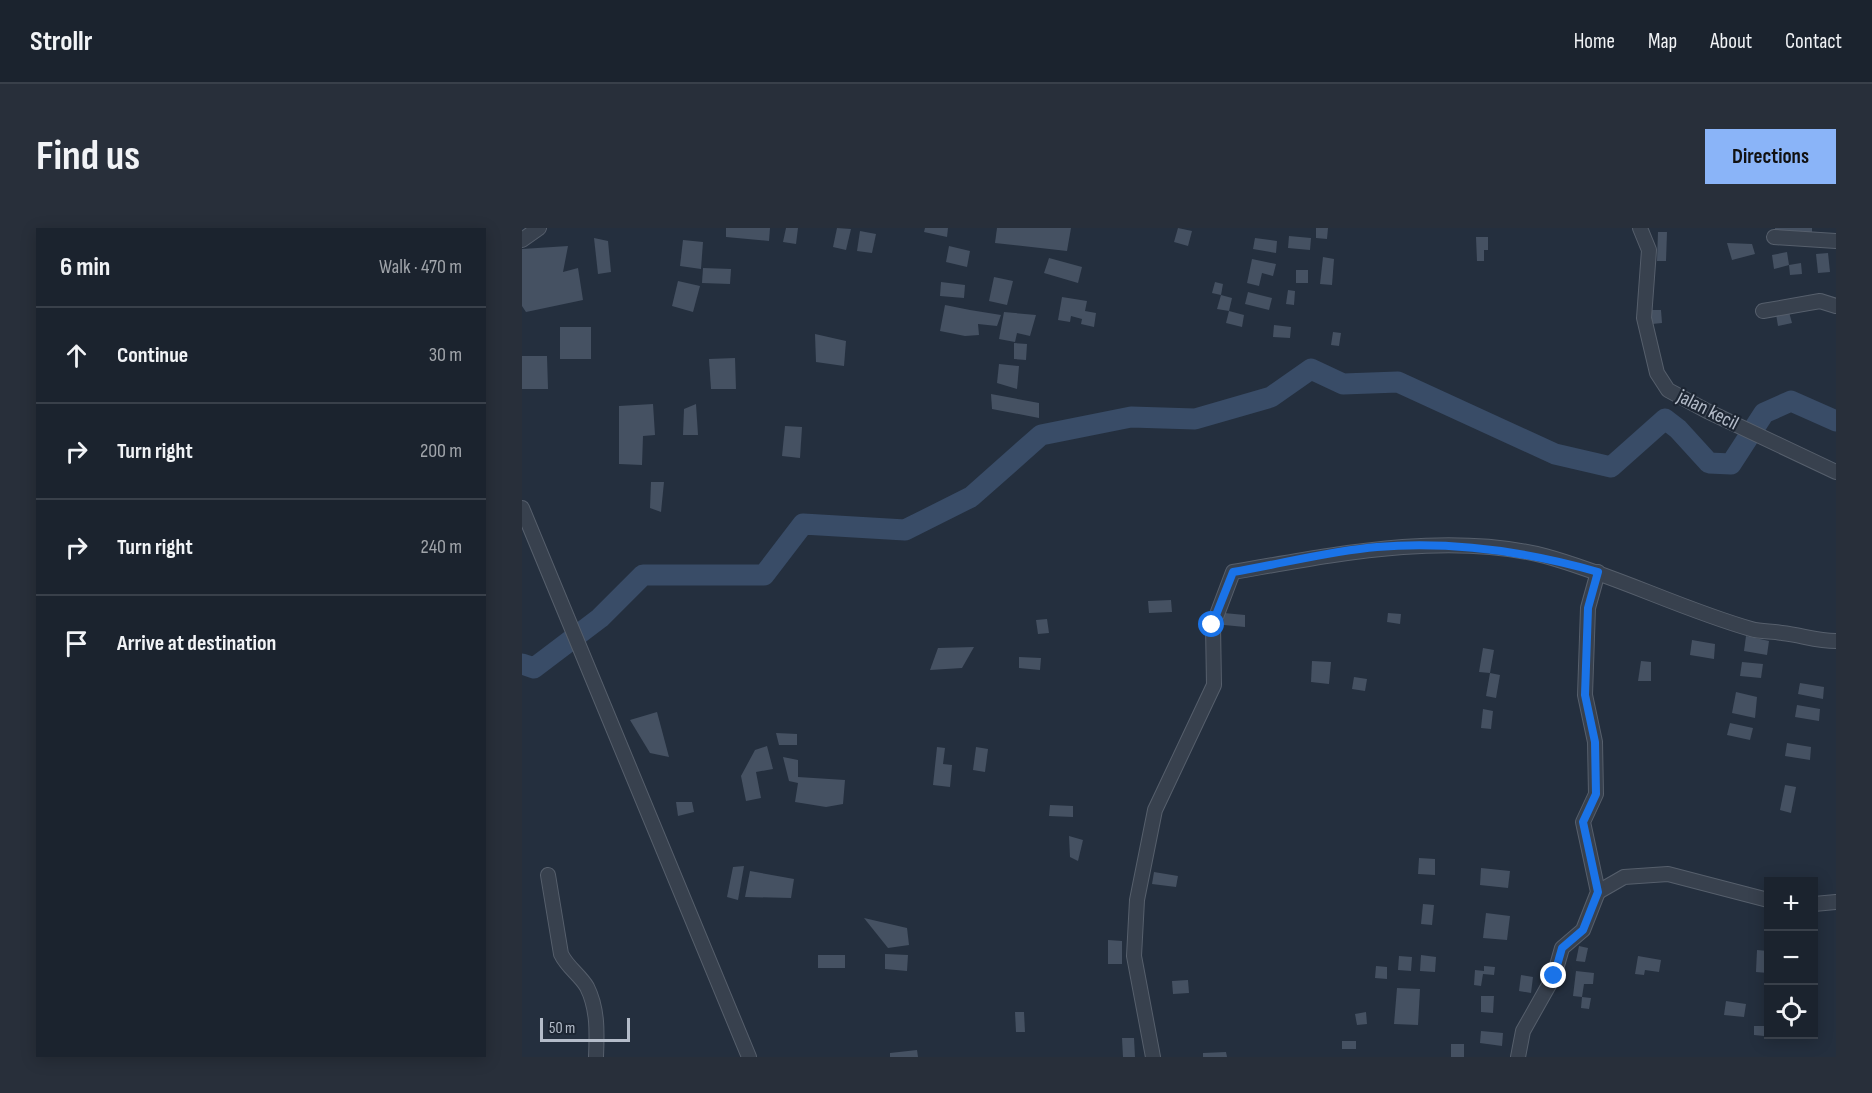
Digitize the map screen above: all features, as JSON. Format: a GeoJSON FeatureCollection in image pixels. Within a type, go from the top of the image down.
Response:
{"type":"FeatureCollection","features":[{"type":"Feature","properties":{"kind":"street"},"geometry":{"type":"LineString","coordinates":[[522,240],[539,228]]}},
{"type":"Feature","properties":{"kind":"street","name":"jalan kecil"},"geometry":{"type":"LineString","coordinates":[[1640,228],[1649,250],[1644,318],[1657,373],[1668,390],[1836,472]]}},
{"type":"Feature","properties":{"kind":"street"},"geometry":{"type":"LineString","coordinates":[[1836,228],[1836,233]]}},
{"type":"Feature","properties":{"kind":"street"},"geometry":{"type":"LineString","coordinates":[[1774,237],[1836,241]]}},
{"type":"Feature","properties":{"kind":"street"},"geometry":{"type":"LineString","coordinates":[[1763,311],[1820,301],[1836,306]]}},
{"type":"Feature","properties":{"kind":"street"},"geometry":{"type":"LineString","coordinates":[[522,508],[749,1057]]}},
{"type":"Feature","properties":{"kind":"street"},"geometry":{"type":"LineString","coordinates":[[1153,1057],[1134,956],[1137,900],[1155,810],[1214,685],[1212,625],[1233,572],[1377,547],[1490,547],[1542,556],[1598,572],[1753,630],[1784,633],[1816,641],[1836,641]]}},
{"type":"Feature","properties":{"kind":"street"},"geometry":{"type":"LineString","coordinates":[[1518,1057],[1523,1030],[1554,976],[1562,948],[1583,930],[1598,892],[1583,822],[1596,794],[1595,742],[1585,695],[1588,608],[1598,572]]}},
{"type":"Feature","properties":{"kind":"street"},"geometry":{"type":"LineString","coordinates":[[1598,892],[1624,878],[1668,874],[1764,899]]}},
{"type":"Feature","properties":{"kind":"street"},"geometry":{"type":"LineString","coordinates":[[548,875],[561,954],[566,965],[586,986],[593,1003],[597,1020],[596,1057]]}},
{"type":"Feature","properties":{"kind":"street"},"geometry":{"type":"LineString","coordinates":[[1818,904],[1836,902]]}},
{"type":"Feature","properties":{"kind":"building"},"geometry":{"type":"Polygon","coordinates":[[[726,228],[770,228],[769,241],[726,237],[726,228]]]}},
{"type":"Feature","properties":{"kind":"building"},"geometry":{"type":"Polygon","coordinates":[[[786,228],[798,228],[796,244],[783,242],[786,228]]]}},
{"type":"Feature","properties":{"kind":"building"},"geometry":{"type":"Polygon","coordinates":[[[837,228],[851,229],[846,250],[833,247],[837,228]]]}},
{"type":"Feature","properties":{"kind":"building"},"geometry":{"type":"Polygon","coordinates":[[[925,228],[948,228],[947,237],[924,232],[925,228]]]}},
{"type":"Feature","properties":{"kind":"building"},"geometry":{"type":"Polygon","coordinates":[[[997,228],[1071,228],[1067,251],[995,243],[997,228]]]}},
{"type":"Feature","properties":{"kind":"building"},"geometry":{"type":"Polygon","coordinates":[[[1178,228],[1192,231],[1188,246],[1174,242],[1178,228]]]}},
{"type":"Feature","properties":{"kind":"building"},"geometry":{"type":"Polygon","coordinates":[[[1316,228],[1328,228],[1327,239],[1316,238],[1316,228]]]}},
{"type":"Feature","properties":{"kind":"building"},"geometry":{"type":"Polygon","coordinates":[[[1775,228],[1812,228],[1812,232],[1775,233],[1775,228]]]}},
{"type":"Feature","properties":{"kind":"building"},"geometry":{"type":"Polygon","coordinates":[[[860,231],[876,234],[872,253],[857,251],[860,231]]]}},
{"type":"Feature","properties":{"kind":"building"},"geometry":{"type":"Polygon","coordinates":[[[1658,232],[1667,232],[1666,261],[1657,261],[1658,232]]]}},
{"type":"Feature","properties":{"kind":"building"},"geometry":{"type":"Polygon","coordinates":[[[1289,236],[1311,238],[1310,250],[1288,248],[1289,236]]]}},
{"type":"Feature","properties":{"kind":"building"},"geometry":{"type":"Polygon","coordinates":[[[1476,237],[1488,237],[1488,250],[1484,250],[1484,261],[1477,261],[1476,237]]]}},
{"type":"Feature","properties":{"kind":"building"},"geometry":{"type":"Polygon","coordinates":[[[594,238],[608,241],[611,272],[598,274],[594,238]]]}},
{"type":"Feature","properties":{"kind":"building"},"geometry":{"type":"Polygon","coordinates":[[[1255,238],[1277,241],[1276,253],[1253,249],[1255,238]]]}},
{"type":"Feature","properties":{"kind":"building"},"geometry":{"type":"Polygon","coordinates":[[[683,240],[703,242],[701,269],[680,266],[683,240]]]}},
{"type":"Feature","properties":{"kind":"building"},"geometry":{"type":"Polygon","coordinates":[[[1727,243],[1752,244],[1755,254],[1732,260],[1727,243]]]}},
{"type":"Feature","properties":{"kind":"building"},"geometry":{"type":"Polygon","coordinates":[[[568,246],[563,272],[578,268],[583,300],[526,312],[522,306],[522,249],[568,246]]]}},
{"type":"Feature","properties":{"kind":"building"},"geometry":{"type":"Polygon","coordinates":[[[949,246],[970,251],[967,267],[946,262],[949,246]]]}},
{"type":"Feature","properties":{"kind":"building"},"geometry":{"type":"Polygon","coordinates":[[[1787,252],[1789,265],[1774,269],[1772,255],[1787,252]]]}},
{"type":"Feature","properties":{"kind":"building"},"geometry":{"type":"Polygon","coordinates":[[[1828,253],[1830,272],[1818,273],[1816,254],[1828,253]]]}},
{"type":"Feature","properties":{"kind":"building"},"geometry":{"type":"Polygon","coordinates":[[[1323,257],[1334,259],[1332,285],[1320,284],[1323,257]]]}},
{"type":"Feature","properties":{"kind":"building"},"geometry":{"type":"Polygon","coordinates":[[[1049,258],[1082,267],[1078,283],[1044,273],[1049,258]]]}},
{"type":"Feature","properties":{"kind":"building"},"geometry":{"type":"Polygon","coordinates":[[[1252,259],[1276,264],[1273,276],[1262,273],[1259,286],[1247,283],[1252,259]]]}},
{"type":"Feature","properties":{"kind":"building"},"geometry":{"type":"Polygon","coordinates":[[[1801,263],[1802,274],[1790,275],[1789,265],[1801,263]]]}},
{"type":"Feature","properties":{"kind":"building"},"geometry":{"type":"Polygon","coordinates":[[[703,268],[731,269],[730,284],[702,283],[703,268]]]}},
{"type":"Feature","properties":{"kind":"building"},"geometry":{"type":"Polygon","coordinates":[[[1296,270],[1308,270],[1308,283],[1296,283],[1296,270]]]}},
{"type":"Feature","properties":{"kind":"building"},"geometry":{"type":"Polygon","coordinates":[[[994,277],[1013,281],[1007,305],[989,301],[994,277]]]}},
{"type":"Feature","properties":{"kind":"building"},"geometry":{"type":"Polygon","coordinates":[[[678,281],[700,286],[693,312],[672,306],[678,281]]]}},
{"type":"Feature","properties":{"kind":"building"},"geometry":{"type":"Polygon","coordinates":[[[941,282],[965,285],[964,298],[940,296],[941,282]]]}},
{"type":"Feature","properties":{"kind":"building"},"geometry":{"type":"Polygon","coordinates":[[[1215,282],[1223,284],[1221,295],[1212,293],[1215,282]]]}},
{"type":"Feature","properties":{"kind":"building"},"geometry":{"type":"Polygon","coordinates":[[[1288,290],[1295,291],[1294,305],[1286,304],[1288,290]]]}},
{"type":"Feature","properties":{"kind":"building"},"geometry":{"type":"Polygon","coordinates":[[[1248,292],[1272,298],[1269,310],[1245,304],[1248,292]]]}},
{"type":"Feature","properties":{"kind":"building"},"geometry":{"type":"Polygon","coordinates":[[[1221,295],[1232,298],[1229,311],[1217,309],[1221,295]]]}},
{"type":"Feature","properties":{"kind":"building"},"geometry":{"type":"Polygon","coordinates":[[[1062,297],[1087,301],[1085,311],[1096,313],[1094,327],[1081,324],[1082,319],[1071,316],[1070,322],[1058,320],[1062,297]]]}},
{"type":"Feature","properties":{"kind":"building"},"geometry":{"type":"Polygon","coordinates":[[[945,305],[1001,315],[997,326],[978,324],[979,335],[965,336],[940,331],[945,305]]]}},
{"type":"Feature","properties":{"kind":"building"},"geometry":{"type":"Polygon","coordinates":[[[1651,310],[1661,310],[1662,323],[1652,324],[1651,310]]]}},
{"type":"Feature","properties":{"kind":"building"},"geometry":{"type":"Polygon","coordinates":[[[1229,311],[1244,315],[1242,327],[1226,323],[1229,311]]]}},
{"type":"Feature","properties":{"kind":"building"},"geometry":{"type":"Polygon","coordinates":[[[1004,312],[1036,315],[1030,336],[1017,333],[1015,342],[999,339],[1004,312]]]}},
{"type":"Feature","properties":{"kind":"building"},"geometry":{"type":"Polygon","coordinates":[[[1789,312],[1792,323],[1778,326],[1776,314],[1789,312]]]}},
{"type":"Feature","properties":{"kind":"building"},"geometry":{"type":"Polygon","coordinates":[[[1274,325],[1291,327],[1290,338],[1273,337],[1274,325]]]}},
{"type":"Feature","properties":{"kind":"building"},"geometry":{"type":"Polygon","coordinates":[[[560,327],[591,327],[591,359],[560,359],[560,327]]]}},
{"type":"Feature","properties":{"kind":"building"},"geometry":{"type":"Polygon","coordinates":[[[1333,332],[1341,333],[1339,346],[1331,345],[1333,332]]]}},
{"type":"Feature","properties":{"kind":"building"},"geometry":{"type":"Polygon","coordinates":[[[815,334],[846,341],[844,366],[816,362],[815,334]]]}},
{"type":"Feature","properties":{"kind":"building"},"geometry":{"type":"Polygon","coordinates":[[[1014,343],[1027,344],[1026,360],[1014,359],[1014,343]]]}},
{"type":"Feature","properties":{"kind":"building"},"geometry":{"type":"Polygon","coordinates":[[[522,356],[547,356],[548,389],[522,389],[522,356]]]}},
{"type":"Feature","properties":{"kind":"building"},"geometry":{"type":"Polygon","coordinates":[[[735,358],[736,389],[711,389],[709,359],[735,358]]]}},
{"type":"Feature","properties":{"kind":"building"},"geometry":{"type":"Polygon","coordinates":[[[999,364],[1019,366],[1017,389],[997,383],[999,364]]]}},
{"type":"Feature","properties":{"kind":"building"},"geometry":{"type":"Polygon","coordinates":[[[991,394],[1039,403],[1039,418],[992,409],[991,394]]]}},
{"type":"Feature","properties":{"kind":"building"},"geometry":{"type":"Polygon","coordinates":[[[653,404],[655,435],[643,436],[642,465],[619,464],[619,406],[653,404]]]}},
{"type":"Feature","properties":{"kind":"building"},"geometry":{"type":"Polygon","coordinates":[[[696,404],[698,435],[683,435],[684,409],[696,404]]]}},
{"type":"Feature","properties":{"kind":"building"},"geometry":{"type":"Polygon","coordinates":[[[785,426],[802,427],[800,458],[782,456],[785,426]]]}},
{"type":"Feature","properties":{"kind":"building"},"geometry":{"type":"Polygon","coordinates":[[[651,482],[664,482],[661,512],[650,508],[651,482]]]}},
{"type":"Feature","properties":{"kind":"building"},"geometry":{"type":"Polygon","coordinates":[[[1171,600],[1172,612],[1149,613],[1148,601],[1171,600]]]}},
{"type":"Feature","properties":{"kind":"building"},"geometry":{"type":"Polygon","coordinates":[[[1224,613],[1245,615],[1245,627],[1224,625],[1224,613]]]}},
{"type":"Feature","properties":{"kind":"building"},"geometry":{"type":"Polygon","coordinates":[[[1388,613],[1401,614],[1400,624],[1387,622],[1388,613]]]}},
{"type":"Feature","properties":{"kind":"building"},"geometry":{"type":"Polygon","coordinates":[[[1047,619],[1049,633],[1038,634],[1036,620],[1047,619]]]}},
{"type":"Feature","properties":{"kind":"building"},"geometry":{"type":"Polygon","coordinates":[[[1746,636],[1769,641],[1767,655],[1744,651],[1746,636]]]}},
{"type":"Feature","properties":{"kind":"building"},"geometry":{"type":"Polygon","coordinates":[[[1692,640],[1715,644],[1714,659],[1690,655],[1692,640]]]}},
{"type":"Feature","properties":{"kind":"building"},"geometry":{"type":"Polygon","coordinates":[[[974,647],[962,668],[930,670],[938,648],[974,647]]]}},
{"type":"Feature","properties":{"kind":"building"},"geometry":{"type":"Polygon","coordinates":[[[1483,648],[1494,650],[1490,673],[1479,672],[1483,648]]]}},
{"type":"Feature","properties":{"kind":"building"},"geometry":{"type":"Polygon","coordinates":[[[1019,657],[1041,658],[1040,670],[1019,668],[1019,657]]]}},
{"type":"Feature","properties":{"kind":"building"},"geometry":{"type":"Polygon","coordinates":[[[1312,661],[1331,662],[1329,684],[1311,682],[1312,661]]]}},
{"type":"Feature","properties":{"kind":"building"},"geometry":{"type":"Polygon","coordinates":[[[1641,661],[1651,662],[1651,681],[1638,681],[1641,661]]]}},
{"type":"Feature","properties":{"kind":"building"},"geometry":{"type":"Polygon","coordinates":[[[1742,662],[1763,664],[1761,678],[1740,676],[1742,662]]]}},
{"type":"Feature","properties":{"kind":"building"},"geometry":{"type":"Polygon","coordinates":[[[1490,673],[1500,675],[1496,698],[1486,696],[1490,673]]]}},
{"type":"Feature","properties":{"kind":"building"},"geometry":{"type":"Polygon","coordinates":[[[1354,677],[1367,679],[1365,691],[1352,689],[1354,677]]]}},
{"type":"Feature","properties":{"kind":"building"},"geometry":{"type":"Polygon","coordinates":[[[1800,683],[1824,687],[1823,699],[1798,694],[1800,683]]]}},
{"type":"Feature","properties":{"kind":"building"},"geometry":{"type":"Polygon","coordinates":[[[1736,692],[1757,697],[1755,718],[1732,713],[1736,692]]]}},
{"type":"Feature","properties":{"kind":"building"},"geometry":{"type":"Polygon","coordinates":[[[1797,705],[1820,709],[1819,721],[1795,717],[1797,705]]]}},
{"type":"Feature","properties":{"kind":"building"},"geometry":{"type":"Polygon","coordinates":[[[1483,709],[1493,711],[1491,729],[1481,728],[1483,709]]]}},
{"type":"Feature","properties":{"kind":"building"},"geometry":{"type":"Polygon","coordinates":[[[657,712],[669,757],[650,753],[630,720],[657,712]]]}},
{"type":"Feature","properties":{"kind":"building"},"geometry":{"type":"Polygon","coordinates":[[[1730,723],[1753,728],[1750,740],[1727,735],[1730,723]]]}},
{"type":"Feature","properties":{"kind":"building"},"geometry":{"type":"Polygon","coordinates":[[[776,733],[797,734],[797,745],[779,745],[776,733]]]}},
{"type":"Feature","properties":{"kind":"building"},"geometry":{"type":"Polygon","coordinates":[[[1787,743],[1811,747],[1810,760],[1785,756],[1787,743]]]}},
{"type":"Feature","properties":{"kind":"building"},"geometry":{"type":"Polygon","coordinates":[[[767,746],[773,769],[756,772],[761,798],[746,801],[741,776],[755,750],[767,746]]]}},
{"type":"Feature","properties":{"kind":"building"},"geometry":{"type":"Polygon","coordinates":[[[937,747],[945,748],[943,764],[952,765],[950,787],[933,785],[937,747]]]}},
{"type":"Feature","properties":{"kind":"building"},"geometry":{"type":"Polygon","coordinates":[[[976,747],[988,749],[985,772],[973,770],[976,747]]]}},
{"type":"Feature","properties":{"kind":"building"},"geometry":{"type":"Polygon","coordinates":[[[783,757],[798,760],[798,777],[845,780],[843,804],[826,807],[795,802],[798,783],[789,781],[783,757]]]}},
{"type":"Feature","properties":{"kind":"building"},"geometry":{"type":"Polygon","coordinates":[[[1785,785],[1796,787],[1791,813],[1780,810],[1785,785]]]}},
{"type":"Feature","properties":{"kind":"building"},"geometry":{"type":"Polygon","coordinates":[[[676,802],[692,802],[694,812],[678,816],[676,802]]]}},
{"type":"Feature","properties":{"kind":"building"},"geometry":{"type":"Polygon","coordinates":[[[1050,805],[1073,806],[1073,817],[1049,816],[1050,805]]]}},
{"type":"Feature","properties":{"kind":"building"},"geometry":{"type":"Polygon","coordinates":[[[1069,836],[1083,840],[1078,861],[1070,857],[1069,836]]]}},
{"type":"Feature","properties":{"kind":"building"},"geometry":{"type":"Polygon","coordinates":[[[1419,858],[1435,859],[1435,875],[1418,874],[1419,858]]]}},
{"type":"Feature","properties":{"kind":"building"},"geometry":{"type":"Polygon","coordinates":[[[744,866],[738,900],[727,897],[733,867],[744,866]]]}},
{"type":"Feature","properties":{"kind":"building"},"geometry":{"type":"Polygon","coordinates":[[[1481,868],[1510,871],[1508,888],[1480,885],[1481,868]]]}},
{"type":"Feature","properties":{"kind":"building"},"geometry":{"type":"Polygon","coordinates":[[[750,871],[794,879],[791,898],[745,897],[750,871]]]}},
{"type":"Feature","properties":{"kind":"building"},"geometry":{"type":"Polygon","coordinates":[[[1154,872],[1178,876],[1176,887],[1152,884],[1154,872]]]}},
{"type":"Feature","properties":{"kind":"building"},"geometry":{"type":"Polygon","coordinates":[[[1423,904],[1434,905],[1432,925],[1421,924],[1423,904]]]}},
{"type":"Feature","properties":{"kind":"building"},"geometry":{"type":"Polygon","coordinates":[[[1486,913],[1510,916],[1507,940],[1483,938],[1486,913]]]}},
{"type":"Feature","properties":{"kind":"building"},"geometry":{"type":"Polygon","coordinates":[[[864,918],[907,928],[909,945],[888,948],[864,918]]]}},
{"type":"Feature","properties":{"kind":"building"},"geometry":{"type":"Polygon","coordinates":[[[1108,940],[1122,941],[1122,964],[1108,964],[1108,940]]]}},
{"type":"Feature","properties":{"kind":"building"},"geometry":{"type":"Polygon","coordinates":[[[1579,946],[1588,948],[1585,962],[1576,961],[1579,946]]]}},
{"type":"Feature","properties":{"kind":"building"},"geometry":{"type":"Polygon","coordinates":[[[1757,950],[1764,951],[1764,973],[1756,972],[1757,950]]]}},
{"type":"Feature","properties":{"kind":"building"},"geometry":{"type":"Polygon","coordinates":[[[885,954],[908,955],[907,971],[885,969],[885,954]]]}},
{"type":"Feature","properties":{"kind":"building"},"geometry":{"type":"Polygon","coordinates":[[[818,955],[845,955],[845,968],[818,968],[818,955]]]}},
{"type":"Feature","properties":{"kind":"building"},"geometry":{"type":"Polygon","coordinates":[[[1421,955],[1436,957],[1435,972],[1420,971],[1421,955]]]}},
{"type":"Feature","properties":{"kind":"building"},"geometry":{"type":"Polygon","coordinates":[[[1399,956],[1412,957],[1411,971],[1398,970],[1399,956]]]}},
{"type":"Feature","properties":{"kind":"building"},"geometry":{"type":"Polygon","coordinates":[[[1638,956],[1661,960],[1659,972],[1645,970],[1644,975],[1635,974],[1638,956]]]}},
{"type":"Feature","properties":{"kind":"building"},"geometry":{"type":"Polygon","coordinates":[[[1376,966],[1387,967],[1387,979],[1375,978],[1376,966]]]}},
{"type":"Feature","properties":{"kind":"building"},"geometry":{"type":"Polygon","coordinates":[[[1484,966],[1495,967],[1494,975],[1483,974],[1481,986],[1474,985],[1475,970],[1484,971],[1484,966]]]}},
{"type":"Feature","properties":{"kind":"building"},"geometry":{"type":"Polygon","coordinates":[[[1576,971],[1594,973],[1593,984],[1584,984],[1582,997],[1573,996],[1576,971]]]}},
{"type":"Feature","properties":{"kind":"building"},"geometry":{"type":"Polygon","coordinates":[[[1521,975],[1533,977],[1531,993],[1519,991],[1521,975]]]}},
{"type":"Feature","properties":{"kind":"building"},"geometry":{"type":"Polygon","coordinates":[[[1188,980],[1189,993],[1173,994],[1172,981],[1188,980]]]}},
{"type":"Feature","properties":{"kind":"building"},"geometry":{"type":"Polygon","coordinates":[[[1397,988],[1420,989],[1418,1025],[1394,1024],[1397,988]]]}},
{"type":"Feature","properties":{"kind":"building"},"geometry":{"type":"Polygon","coordinates":[[[1481,996],[1494,996],[1493,1013],[1481,1012],[1481,996]]]}},
{"type":"Feature","properties":{"kind":"building"},"geometry":{"type":"Polygon","coordinates":[[[1582,997],[1591,998],[1589,1009],[1581,1008],[1582,997]]]}},
{"type":"Feature","properties":{"kind":"building"},"geometry":{"type":"Polygon","coordinates":[[[1726,1001],[1746,1004],[1744,1017],[1724,1015],[1726,1001]]]}},
{"type":"Feature","properties":{"kind":"building"},"geometry":{"type":"Polygon","coordinates":[[[1015,1012],[1024,1012],[1025,1032],[1016,1032],[1015,1012]]]}},
{"type":"Feature","properties":{"kind":"building"},"geometry":{"type":"Polygon","coordinates":[[[1366,1012],[1367,1024],[1357,1025],[1355,1014],[1366,1012]]]}},
{"type":"Feature","properties":{"kind":"building"},"geometry":{"type":"Polygon","coordinates":[[[1754,1026],[1764,1026],[1764,1036],[1754,1035],[1754,1026]]]}},
{"type":"Feature","properties":{"kind":"building"},"geometry":{"type":"Polygon","coordinates":[[[1481,1031],[1503,1033],[1502,1046],[1480,1043],[1481,1031]]]}},
{"type":"Feature","properties":{"kind":"building"},"geometry":{"type":"Polygon","coordinates":[[[1122,1038],[1134,1038],[1135,1057],[1123,1057],[1122,1038]]]}},
{"type":"Feature","properties":{"kind":"building"},"geometry":{"type":"Polygon","coordinates":[[[1342,1041],[1356,1041],[1356,1049],[1342,1049],[1342,1041]]]}},
{"type":"Feature","properties":{"kind":"building"},"geometry":{"type":"Polygon","coordinates":[[[1451,1044],[1464,1044],[1464,1057],[1451,1057],[1451,1044]]]}},
{"type":"Feature","properties":{"kind":"building"},"geometry":{"type":"Polygon","coordinates":[[[917,1050],[918,1057],[890,1057],[890,1053],[917,1050]]]}},
{"type":"Feature","properties":{"kind":"building"},"geometry":{"type":"Polygon","coordinates":[[[1226,1052],[1227,1057],[1203,1057],[1203,1053],[1226,1052]]]}},
{"type":"Feature","properties":{"kind":"waterway"},"geometry":{"type":"LineString","coordinates":[[522,664],[534,668],[600,618],[643,575],[764,575],[803,524],[905,530],[971,497],[1041,435],[1131,417],[1195,419],[1271,397],[1311,369],[1343,384],[1398,382],[1555,454],[1611,467],[1665,419],[1678,429],[1709,463],[1731,464],[1764,413],[1791,401],[1836,421]]}},
{"type":"Feature","properties":{"kind":"route"},"geometry":{"type":"LineString","coordinates":[[1212,625],[1233,572],[1377,547],[1490,547],[1542,556],[1598,572],[1588,608],[1585,695],[1595,742],[1596,794],[1583,822],[1598,892],[1583,930],[1562,948],[1554,976]]}}]}
